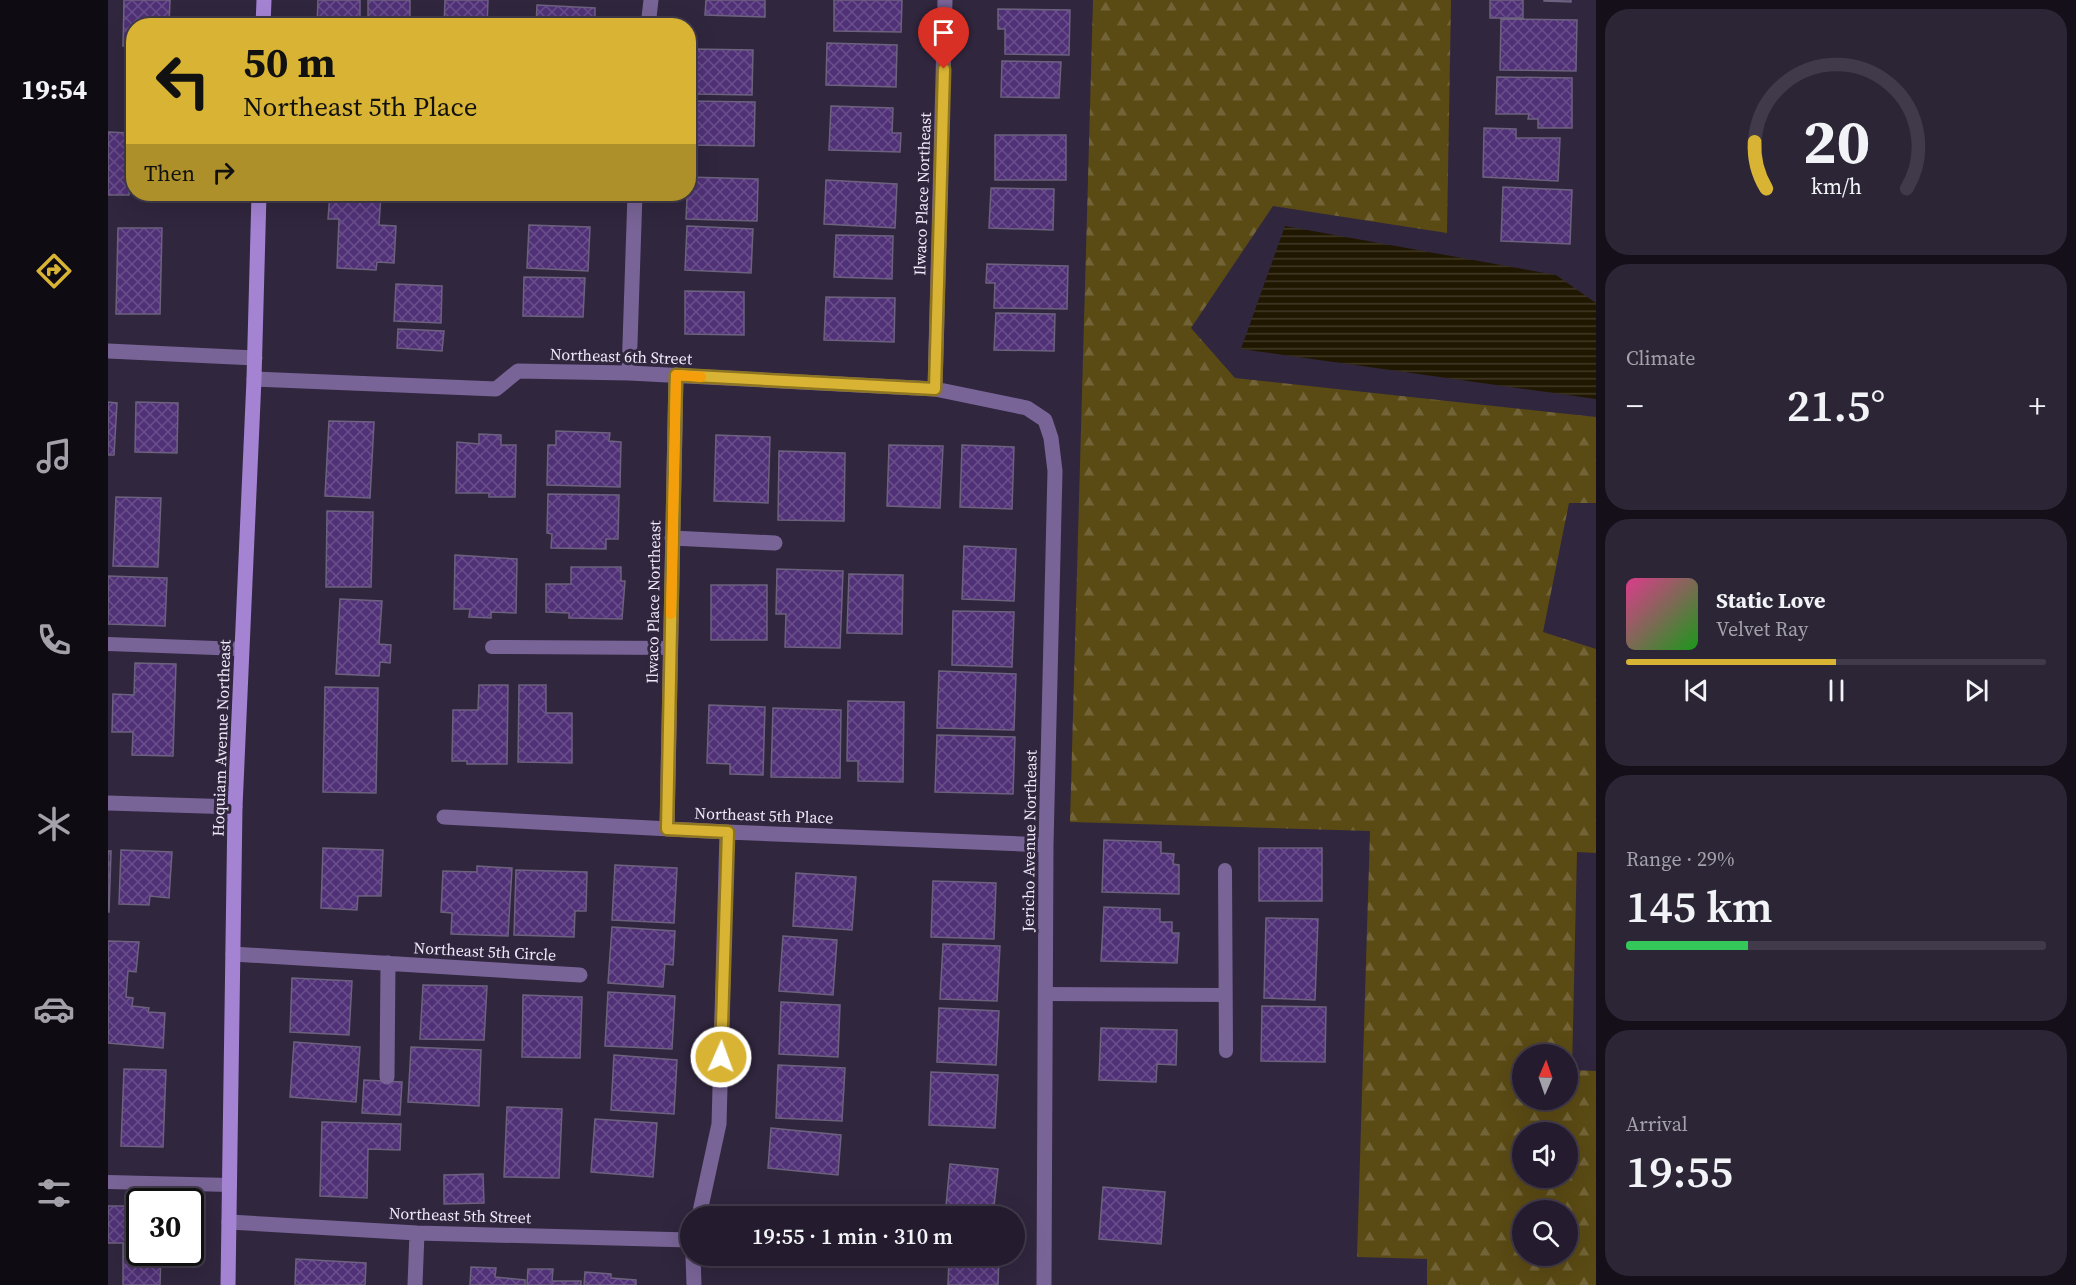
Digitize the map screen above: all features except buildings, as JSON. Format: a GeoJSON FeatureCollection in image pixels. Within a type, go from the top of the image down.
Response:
{"type":"FeatureCollection","features":[{"type":"Feature","properties":{"kind":"street"},"geometry":{"type":"LineString","coordinates":[[263,18],[264,0]]}},
{"type":"Feature","properties":{"kind":"street"},"geometry":{"type":"LineString","coordinates":[[649,18],[651,0]]}},
{"type":"Feature","properties":{"kind":"street","name":"Ilwaco Place Northeast"},"geometry":{"type":"LineString","coordinates":[[935,389],[945,0]]}},
{"type":"Feature","properties":{"kind":"street","name":"Hoquiam Avenue Northeast"},"geometry":{"type":"LineString","coordinates":[[228,1285],[235,807],[255,358],[259,201]]}},
{"type":"Feature","properties":{"kind":"street"},"geometry":{"type":"LineString","coordinates":[[629,373],[635,201]]}},
{"type":"Feature","properties":{"kind":"street"},"geometry":{"type":"LineString","coordinates":[[108,351],[255,358]]}},
{"type":"Feature","properties":{"kind":"street","name":"Northeast 6th Street"},"geometry":{"type":"LineString","coordinates":[[254,379],[496,389],[518,371],[629,373],[935,389],[1027,408]]}},
{"type":"Feature","properties":{"kind":"street","name":"Ilwaco Place Northeast"},"geometry":{"type":"LineString","coordinates":[[667,829],[676,375]]}},
{"type":"Feature","properties":{"kind":"street","name":"Jericho Avenue Northeast"},"geometry":{"type":"LineString","coordinates":[[1027,408],[1045,420],[1052,438],[1055,471],[1046,845],[1044,1285]]}},
{"type":"Feature","properties":{"kind":"street"},"geometry":{"type":"LineString","coordinates":[[672,538],[775,543]]}},
{"type":"Feature","properties":{"kind":"street"},"geometry":{"type":"LineString","coordinates":[[108,802],[235,807]]}},
{"type":"Feature","properties":{"kind":"street","name":"Northeast 5th Place"},"geometry":{"type":"LineString","coordinates":[[444,817],[1046,845]]}},
{"type":"Feature","properties":{"kind":"street"},"geometry":{"type":"LineString","coordinates":[[701,1206],[719,1124],[728,832]]}},
{"type":"Feature","properties":{"kind":"street","name":"Northeast 5th Circle"},"geometry":{"type":"LineString","coordinates":[[233,954],[580,975]]}},
{"type":"Feature","properties":{"kind":"street"},"geometry":{"type":"LineString","coordinates":[[387,1077],[388,963]]}},
{"type":"Feature","properties":{"kind":"street","name":"Northeast 5th Street"},"geometry":{"type":"LineString","coordinates":[[229,1222],[417,1233],[680,1240]]}},
{"type":"Feature","properties":{"kind":"street"},"geometry":{"type":"LineString","coordinates":[[415,1285],[417,1233]]}},
{"type":"Feature","properties":{"kind":"street"},"geometry":{"type":"LineString","coordinates":[[693,1266],[694,1285]]}},
{"type":"Feature","properties":{"kind":"lane"},"geometry":{"type":"LineString","coordinates":[[108,644],[242,649]]}},
{"type":"Feature","properties":{"kind":"lane"},"geometry":{"type":"LineString","coordinates":[[492,647],[670,648]]}},
{"type":"Feature","properties":{"kind":"lane"},"geometry":{"type":"LineString","coordinates":[[1225,870],[1226,1051]]}},
{"type":"Feature","properties":{"kind":"lane"},"geometry":{"type":"LineString","coordinates":[[1046,994],[1226,995]]}},
{"type":"Feature","properties":{"kind":"lane"},"geometry":{"type":"LineString","coordinates":[[108,1182],[230,1185]]}},
{"type":"Feature","properties":{"kind":"green space"},"geometry":{"type":"Polygon","coordinates":[[[1093,0],[1451,0],[1447,233],[1273,206],[1191,328],[1235,378],[1596,417],[1596,503],[1569,503],[1543,632],[1596,649],[1596,853],[1577,852],[1573,1044],[1512,1044],[1512,1110],[1578,1110],[1578,1070],[1596,1071],[1596,1285],[1427,1285],[1427,1259],[1357,1257],[1370,831],[1070,822],[1093,0]]]}},
{"type":"Feature","properties":{"kind":"shaded area"},"geometry":{"type":"Polygon","coordinates":[[[1285,226],[1556,275],[1596,303],[1596,399],[1241,349],[1285,226]]]}},
{"type":"Feature","properties":{"kind":"slow traffic"},"geometry":{"type":"LineString","coordinates":[[671,614],[676,375],[701,377]]}},
{"type":"Feature","properties":{"kind":"route"},"geometry":{"type":"LineString","coordinates":[[721,1057],[728,832],[667,829],[676,375],[935,389],[944,69]]}}]}
